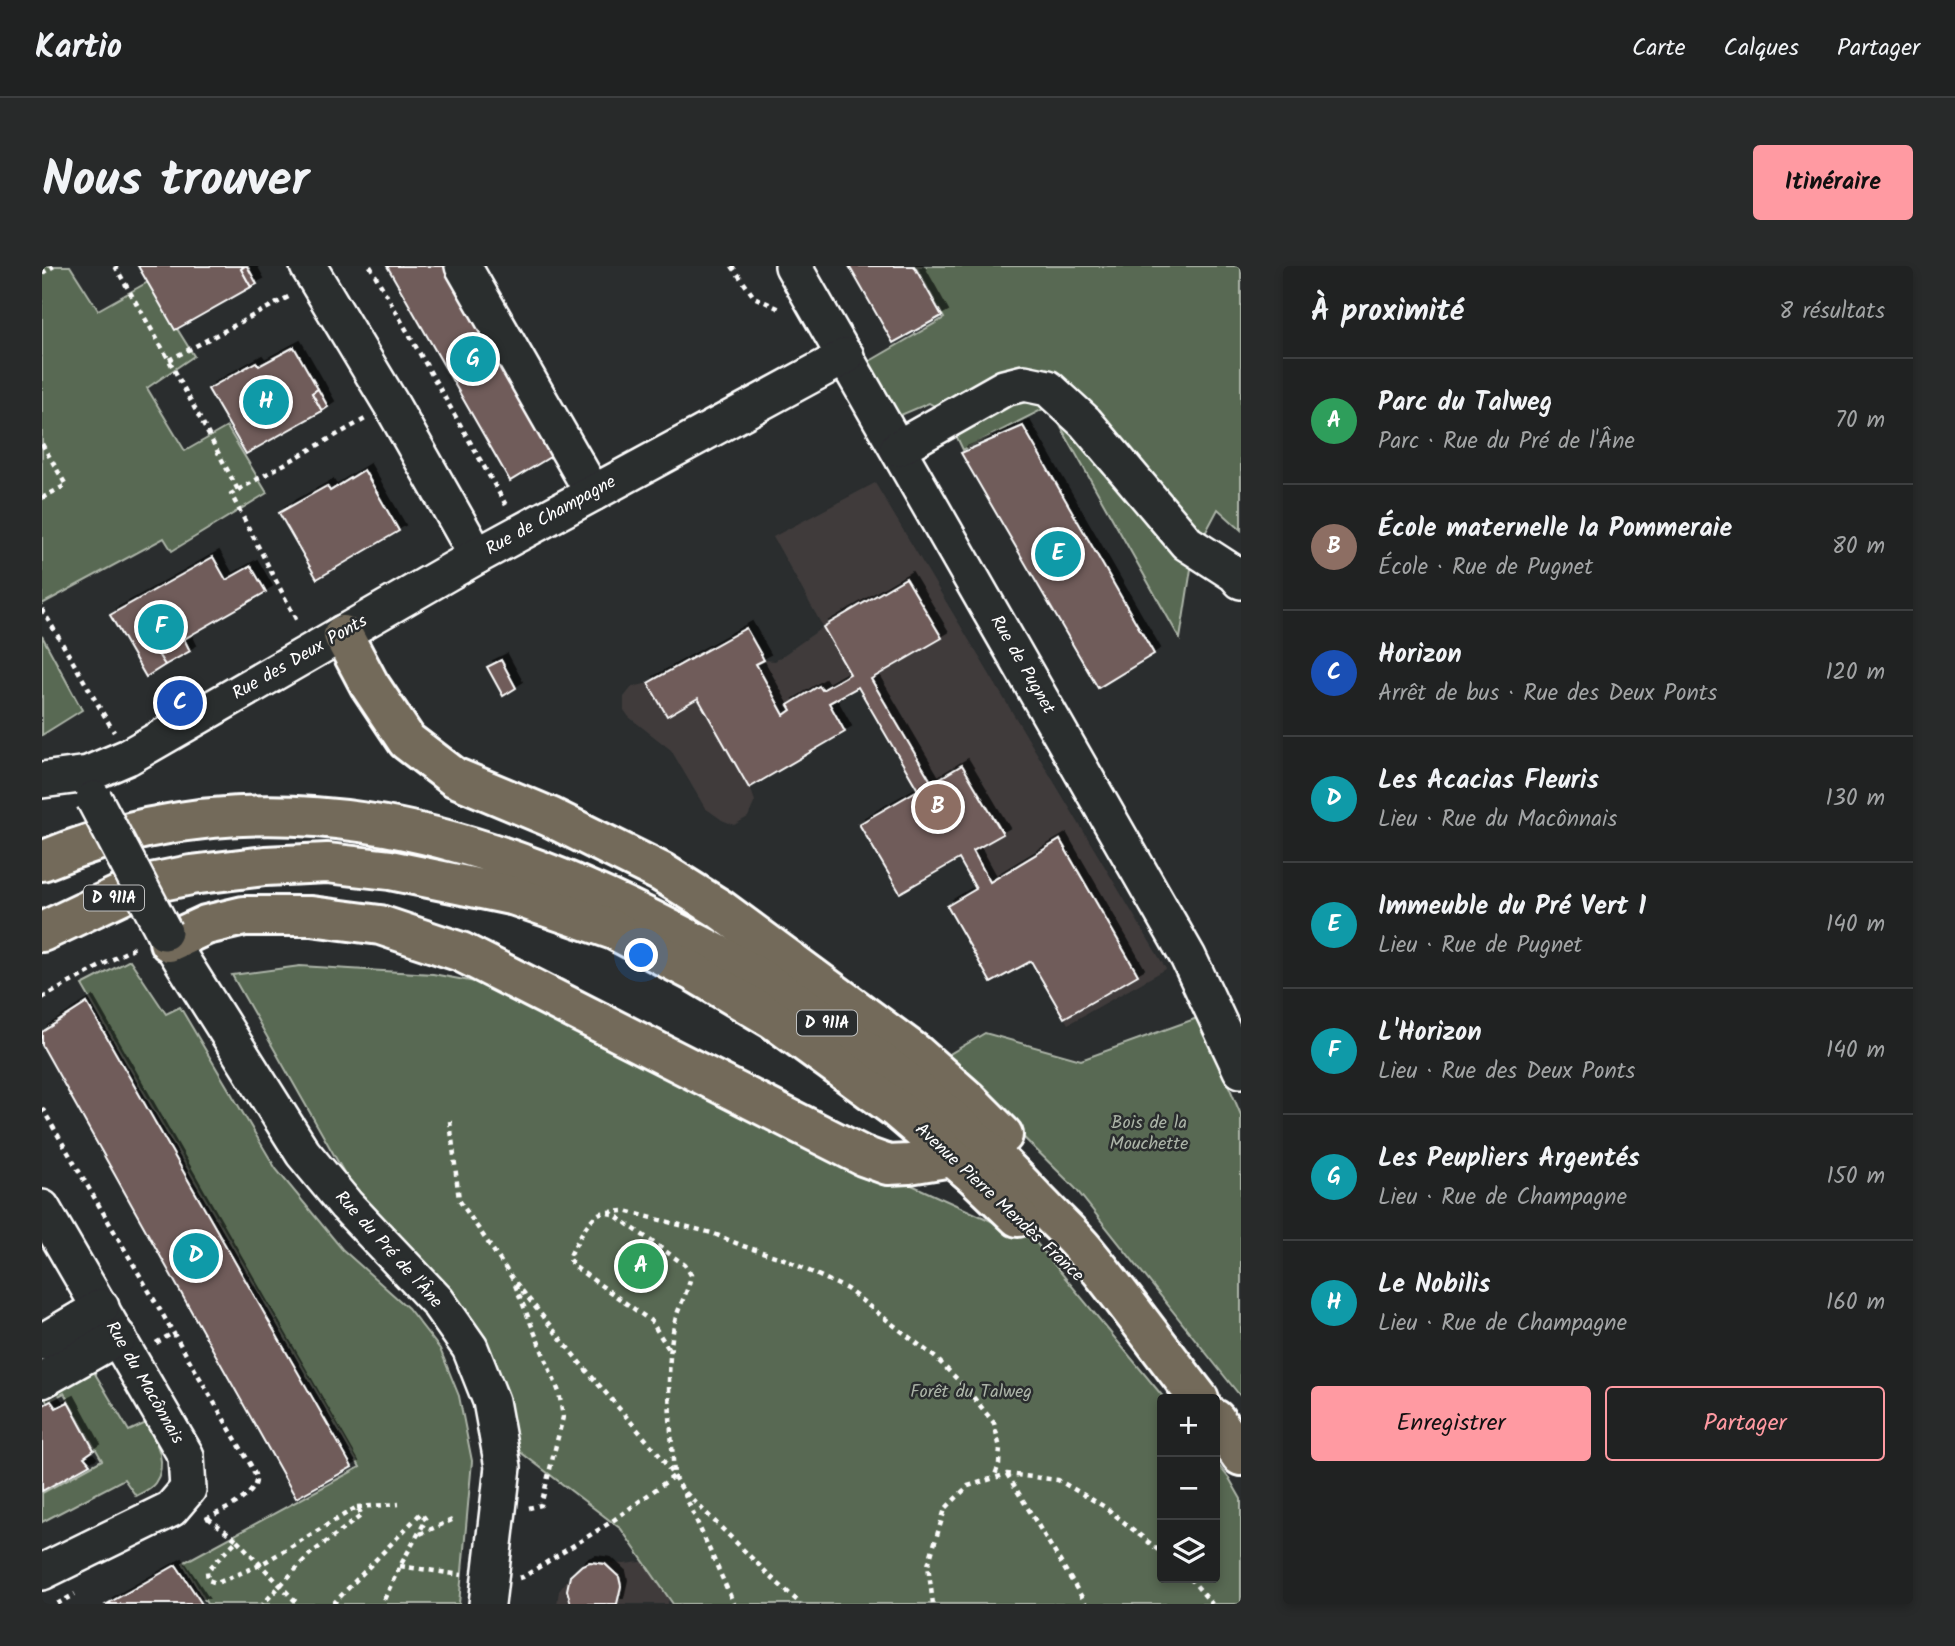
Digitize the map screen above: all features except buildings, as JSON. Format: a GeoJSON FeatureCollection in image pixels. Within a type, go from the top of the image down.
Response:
{"type":"FeatureCollection","features":[{"type":"Feature","properties":{"kind":"main road"},"geometry":{"type":"LineString","coordinates":[[327,644],[369,684],[407,741],[454,777],[550,817],[661,872],[749,930],[915,1053],[968,1100],[1102,1237],[1140,1324]]}},
{"type":"Feature","properties":{"kind":"main road","name":"Avenue Pierre Mendès France"},"geometry":{"type":"LineString","coordinates":[[42,861],[117,834],[184,821],[271,814],[311,816],[435,835],[512,858],[619,903],[746,970],[812,1012],[898,1075],[995,1158],[1084,1250],[1195,1394]]}},
{"type":"Feature","properties":{"kind":"main road","name":"Avenue Pierre Mendès France"},"geometry":{"type":"LineString","coordinates":[[42,932],[141,885],[191,875],[265,866],[327,863],[390,870],[515,896],[614,930],[694,972],[836,1063],[898,1110],[952,1157],[1048,1246],[1077,1278],[1140,1324]]}},
{"type":"Feature","properties":{"kind":"main road"},"geometry":{"type":"LineString","coordinates":[[157,940],[244,916],[311,916],[380,925],[461,952],[863,1156],[888,1165],[952,1157]]}},
{"type":"Feature","properties":{"kind":"main road"},"geometry":{"type":"LineString","coordinates":[[1220,1426],[1241,1456]]}},
{"type":"Feature","properties":{"kind":"street"},"geometry":{"type":"LineString","coordinates":[[463,266],[593,493]]}},
{"type":"Feature","properties":{"kind":"street","name":"Rue de Pugnet"},"geometry":{"type":"LineString","coordinates":[[793,266],[1188,957],[1241,1070]]}},
{"type":"Feature","properties":{"kind":"street","name":"Rue de Champagne"},"geometry":{"type":"LineString","coordinates":[[313,274],[477,556],[846,356]]}},
{"type":"Feature","properties":{"kind":"street"},"geometry":{"type":"LineString","coordinates":[[898,448],[1004,388],[1024,383],[1048,388],[1085,422],[1187,543],[1235,574],[1241,581]]}},
{"type":"Feature","properties":{"kind":"street","name":"Rue des Deux Ponts"},"geometry":{"type":"LineString","coordinates":[[42,780],[91,786],[128,757],[477,556]]}},
{"type":"Feature","properties":{"kind":"street","name":"Rue du Pré de l'Âne"},"geometry":{"type":"LineString","coordinates":[[91,786],[157,940],[199,985],[303,1153],[346,1205],[437,1301],[470,1348],[491,1401],[503,1467],[488,1592]]}},
{"type":"Feature","properties":{"kind":"street","name":"Rue du Macônnais"},"geometry":{"type":"LineString","coordinates":[[42,1208],[186,1456],[188,1489],[171,1509],[42,1572]]}},
{"type":"Feature","properties":{"kind":"street"},"geometry":{"type":"LineString","coordinates":[[42,1342],[101,1307]]}},
{"type":"Feature","properties":{"kind":"street"},"geometry":{"type":"LineString","coordinates":[[42,1380],[118,1337]]}},
{"type":"Feature","properties":{"kind":"path"},"geometry":{"type":"LineString","coordinates":[[42,273],[54,266]]}},
{"type":"Feature","properties":{"kind":"path"},"geometry":{"type":"LineString","coordinates":[[115,266],[238,490]]}},
{"type":"Feature","properties":{"kind":"path"},"geometry":{"type":"LineString","coordinates":[[370,266],[521,532]]}},
{"type":"Feature","properties":{"kind":"path"},"geometry":{"type":"LineString","coordinates":[[169,360],[313,274]]}},
{"type":"Feature","properties":{"kind":"path"},"geometry":{"type":"LineString","coordinates":[[327,644],[289,605],[231,494],[391,404]]}},
{"type":"Feature","properties":{"kind":"path"},"geometry":{"type":"LineString","coordinates":[[42,444],[66,485],[42,498]]}},
{"type":"Feature","properties":{"kind":"path"},"geometry":{"type":"LineString","coordinates":[[42,609],[128,757]]}},
{"type":"Feature","properties":{"kind":"path"},"geometry":{"type":"LineString","coordinates":[[42,998],[157,940]]}},
{"type":"Feature","properties":{"kind":"path"},"geometry":{"type":"LineString","coordinates":[[450,1121],[459,1200],[512,1278],[674,1476],[734,1604]]}},
{"type":"Feature","properties":{"kind":"path"},"geometry":{"type":"LineString","coordinates":[[670,1351],[651,1321],[575,1267],[569,1258],[595,1215],[625,1210],[712,1233],[784,1259],[847,1289],[936,1358],[966,1388],[993,1423],[1000,1448],[995,1478]]}},
{"type":"Feature","properties":{"kind":"path"},"geometry":{"type":"LineString","coordinates":[[604,1212],[613,1214],[685,1265],[691,1275],[686,1296],[676,1318],[667,1382],[674,1476]]}},
{"type":"Feature","properties":{"kind":"path"},"geometry":{"type":"LineString","coordinates":[[496,1518],[541,1505],[563,1417],[559,1392],[512,1278]]}},
{"type":"Feature","properties":{"kind":"path"},"geometry":{"type":"LineString","coordinates":[[1007,1474],[1086,1604]]}},
{"type":"Feature","properties":{"kind":"path"},"geometry":{"type":"LineString","coordinates":[[933,1604],[928,1565],[945,1509],[968,1486],[1007,1474],[1058,1480],[1105,1507],[1157,1549]]}},
{"type":"Feature","properties":{"kind":"path"},"geometry":{"type":"LineString","coordinates":[[400,1566],[488,1592],[523,1577],[611,1522],[674,1476]]}},
{"type":"Feature","properties":{"kind":"path"},"geometry":{"type":"LineString","coordinates":[[682,1489],[772,1578],[802,1603]]}},
{"type":"Feature","properties":{"kind":"path"},"geometry":{"type":"LineString","coordinates":[[237,1541],[207,1571],[208,1580],[217,1583],[260,1565],[357,1507],[399,1504]]}},
{"type":"Feature","properties":{"kind":"path"},"geometry":{"type":"LineString","coordinates":[[263,1604],[310,1554],[362,1516],[357,1507]]}},
{"type":"Feature","properties":{"kind":"path"},"geometry":{"type":"LineString","coordinates":[[332,1604],[421,1513],[426,1520],[382,1604]]}},
{"type":"Feature","properties":{"kind":"path"},"geometry":{"type":"LineString","coordinates":[[208,1518],[237,1541],[298,1604]]}},
{"type":"Feature","properties":{"kind":"path"},"geometry":{"type":"LineString","coordinates":[[419,1534],[452,1520]]}},
{"type":"Feature","properties":{"kind":"path"},"geometry":{"type":"LineString","coordinates":[[1194,1583],[1212,1604]]}},
{"type":"Feature","properties":{"kind":"shaded area"},"geometry":{"type":"Polygon","coordinates":[[[875,483],[1166,969],[1068,1024],[1031,961],[991,983],[947,906],[976,889],[959,860],[900,893],[859,824],[918,790],[858,688],[829,703],[845,732],[750,787],[755,801],[748,817],[734,825],[705,808],[671,750],[624,710],[624,697],[632,687],[649,683],[746,628],[764,660],[775,661],[823,627],[773,537],[875,483]]]}},
{"type":"Feature","properties":{"kind":"shaded area"},"geometry":{"type":"Polygon","coordinates":[[[673,1558],[668,1604],[557,1604],[559,1591],[582,1565],[590,1562],[624,1564],[673,1558]]]}},
{"type":"Feature","properties":{"kind":"green space"},"geometry":{"type":"Polygon","coordinates":[[[42,266],[70,266],[98,310],[148,282],[194,356],[147,388],[185,451],[227,427],[267,493],[172,551],[164,538],[42,604],[42,266]]]}},
{"type":"Feature","properties":{"kind":"green space"},"geometry":{"type":"Polygon","coordinates":[[[916,266],[1241,266],[1241,530],[1218,509],[1193,556],[1180,639],[1049,406],[963,450],[945,412],[929,403],[901,415],[892,413],[870,375],[870,361],[944,318],[916,266]]]}},
{"type":"Feature","properties":{"kind":"green space"},"geometry":{"type":"Polygon","coordinates":[[[42,636],[82,710],[42,735],[42,636]]]}},
{"type":"Feature","properties":{"kind":"green space"},"geometry":{"type":"Polygon","coordinates":[[[130,960],[166,1014],[180,1007],[276,1169],[342,1249],[408,1308],[440,1349],[459,1396],[472,1461],[459,1604],[207,1604],[183,1563],[360,1467],[82,985],[130,960]]]}},
{"type":"Feature","properties":{"kind":"green space","name":"Forêt du Talweg"},"geometry":{"type":"Polygon","coordinates":[[[300,966],[433,974],[496,986],[732,1104],[998,1224],[1030,1235],[1161,1394],[1157,1394],[1157,1583],[1220,1583],[1220,1467],[1241,1499],[1241,1604],[673,1604],[621,1529],[502,1438],[363,1206],[232,975],[300,966]]]}},
{"type":"Feature","properties":{"kind":"green space","name":"Bois de la Mouchette"},"geometry":{"type":"Polygon","coordinates":[[[1200,1017],[1241,1115],[1241,1397],[1075,1188],[943,1058],[985,1033],[1081,1060],[1200,1017]]]}},
{"type":"Feature","properties":{"kind":"green space"},"geometry":{"type":"Polygon","coordinates":[[[94,1372],[129,1431],[146,1423],[160,1452],[159,1475],[152,1487],[136,1496],[124,1479],[42,1522],[42,1493],[102,1460],[64,1393],[47,1402],[43,1394],[94,1372]]]}},
{"type":"Feature","properties":{"kind":"place","name":"Les Peupliers Argentés"},"geometry":{"type":"Point","coordinates":[473,359]}},
{"type":"Feature","properties":{"kind":"place","name":"Le Nobilis"},"geometry":{"type":"Point","coordinates":[266,402]}},
{"type":"Feature","properties":{"kind":"place","name":"Immeuble du Pré Vert 1"},"geometry":{"type":"Point","coordinates":[1058,554]}},
{"type":"Feature","properties":{"kind":"place","name":"L'Horizon"},"geometry":{"type":"Point","coordinates":[161,627]}},
{"type":"Feature","properties":{"kind":"place","name":"Horizon"},"geometry":{"type":"Point","coordinates":[180,703]}},
{"type":"Feature","properties":{"kind":"place","name":"École maternelle la Pommeraie"},"geometry":{"type":"Point","coordinates":[938,807]}},
{"type":"Feature","properties":{"kind":"place","name":"Les Acacias Fleuris"},"geometry":{"type":"Point","coordinates":[196,1256]}},
{"type":"Feature","properties":{"kind":"place","name":"Parc du Talweg"},"geometry":{"type":"Point","coordinates":[641,1266]}}]}
